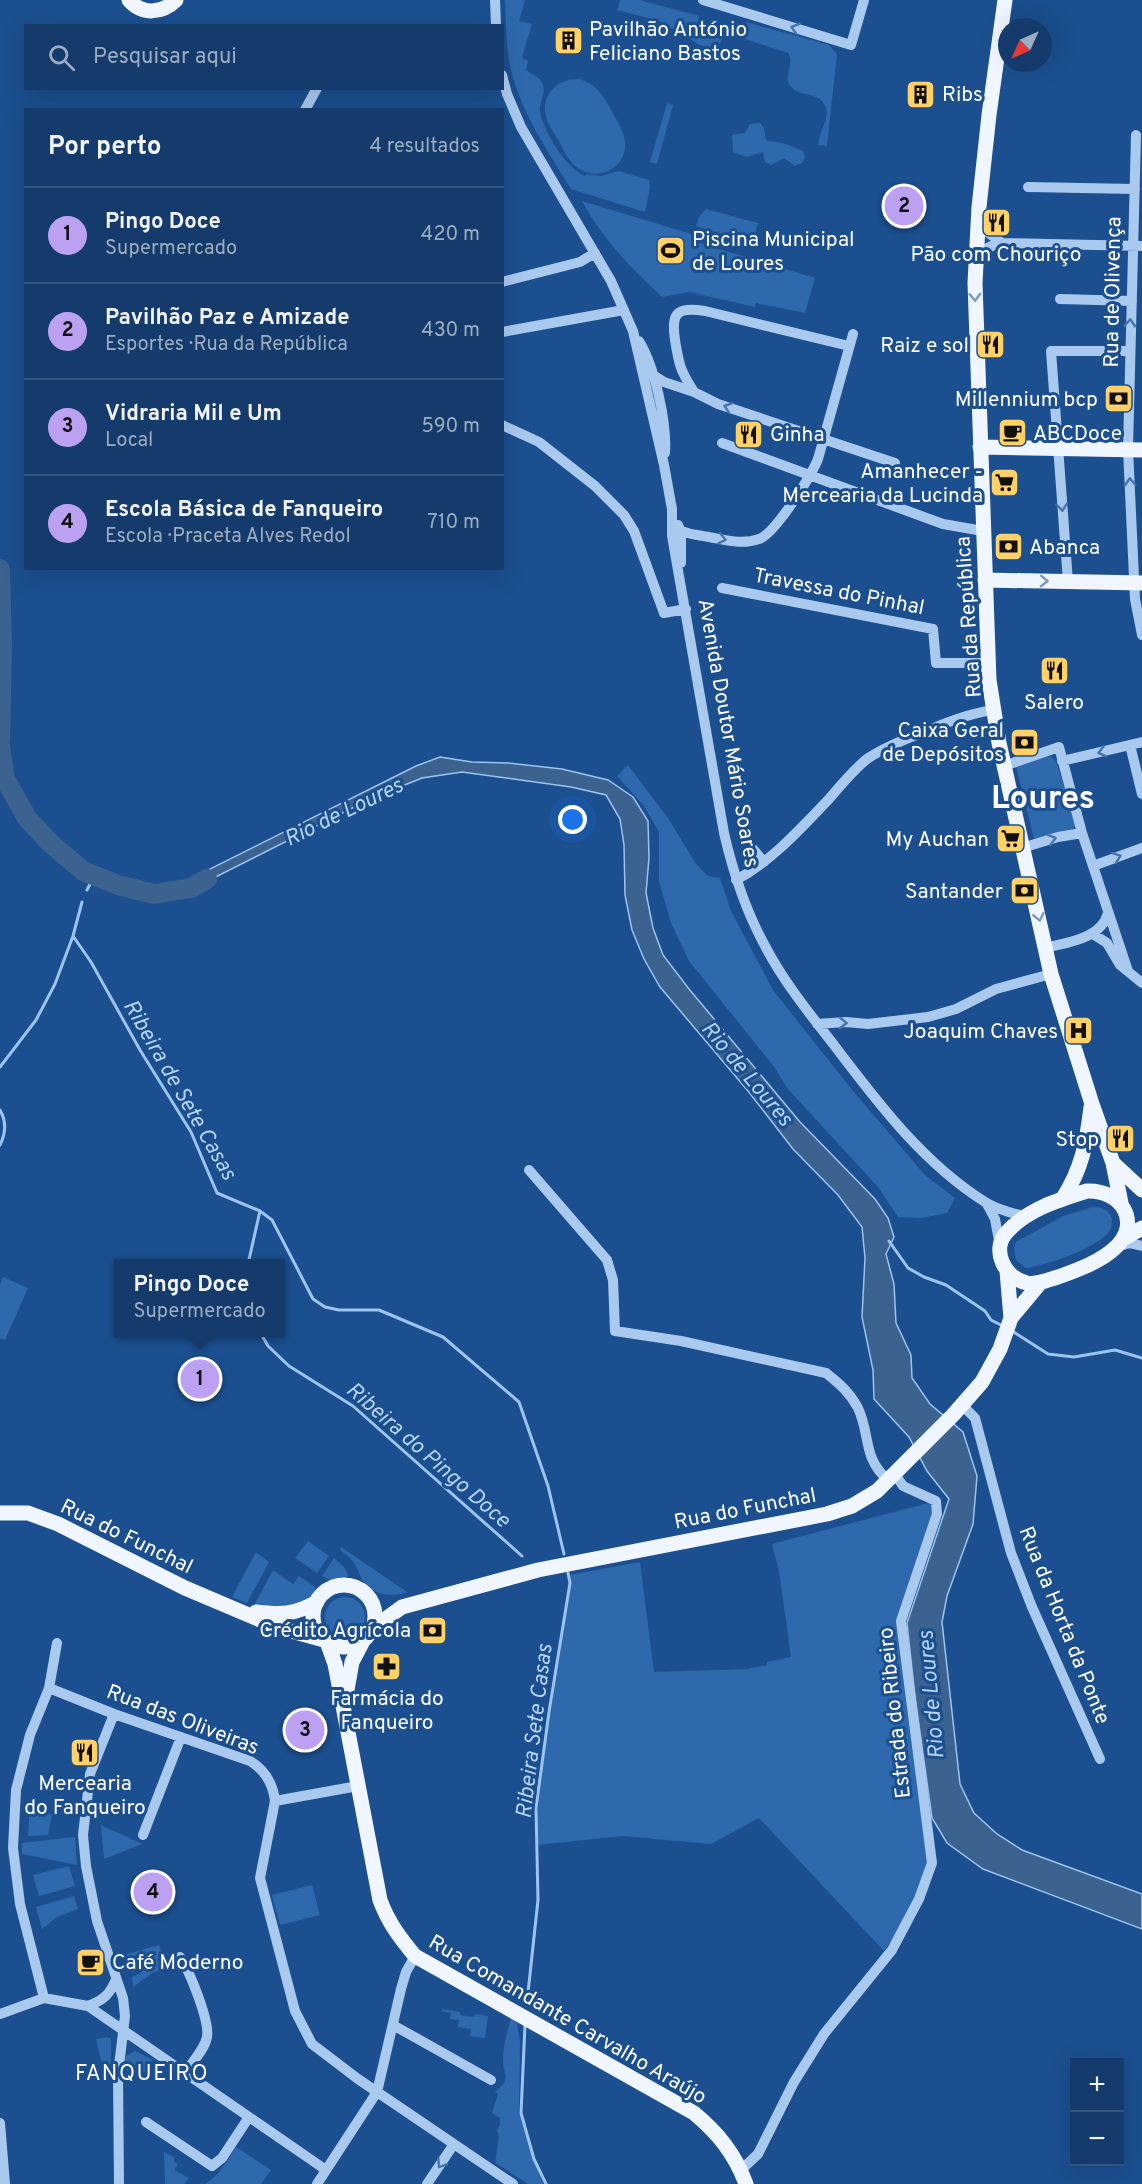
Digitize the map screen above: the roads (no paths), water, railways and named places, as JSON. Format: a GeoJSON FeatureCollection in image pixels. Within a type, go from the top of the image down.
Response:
{"type":"FeatureCollection","features":[{"type":"Feature","properties":{"kind":"main road"},"geometry":{"type":"LineString","coordinates":[[129,0],[139,9],[150,12],[160,11],[176,0]]}},
{"type":"Feature","properties":{"kind":"main road","name":"Rua da República"},"geometry":{"type":"LineString","coordinates":[[1005,0],[989,115],[975,259],[989,680],[1004,766],[1051,974],[1113,1163],[1127,1227],[1119,1244]]}},
{"type":"Feature","properties":{"kind":"main road"},"geometry":{"type":"LineString","coordinates":[[980,447],[1135,450]]}},
{"type":"Feature","properties":{"kind":"main road"},"geometry":{"type":"LineString","coordinates":[[985,580],[1139,583]]}},
{"type":"Feature","properties":{"kind":"main road","name":"Rua da República"},"geometry":{"type":"LineString","coordinates":[[1063,1198],[1074,1181],[1086,1148],[1092,1104]]}},
{"type":"Feature","properties":{"kind":"main road"},"geometry":{"type":"LineString","coordinates":[[1113,1163],[1142,1190]]}},
{"type":"Feature","properties":{"kind":"main road"},"geometry":{"type":"LineString","coordinates":[[1000,1246],[1004,1234],[1024,1216],[1063,1198],[1087,1191],[1099,1191],[1111,1195],[1123,1209],[1142,1216]]}},
{"type":"Feature","properties":{"kind":"main road"},"geometry":{"type":"LineString","coordinates":[[1006,1271],[1022,1281],[1041,1282],[1079,1269],[1142,1228]]}},
{"type":"Feature","properties":{"kind":"main road","name":"Rua do Funchal"},"geometry":{"type":"LineString","coordinates":[[1000,1246],[1001,1259],[1006,1271],[1011,1318]]}},
{"type":"Feature","properties":{"kind":"main road","name":"Rua do Funchal"},"geometry":{"type":"LineString","coordinates":[[0,1513],[28,1513],[58,1524],[185,1588],[277,1627],[345,1647],[354,1646],[363,1641],[373,1628],[402,1607],[549,1568],[839,1511],[865,1500],[896,1473],[982,1382],[1000,1349],[1011,1318],[1041,1282]]}},
{"type":"Feature","properties":{"kind":"main road","name":"Rua do Funchal"},"geometry":{"type":"LineString","coordinates":[[233,1607],[281,1615],[295,1612],[316,1602],[333,1587],[342,1586],[360,1590],[368,1597],[402,1607]]}},
{"type":"Feature","properties":{"kind":"main road"},"geometry":{"type":"LineString","coordinates":[[368,1597],[374,1607],[373,1628]]}},
{"type":"Feature","properties":{"kind":"main road"},"geometry":{"type":"LineString","coordinates":[[316,1602],[313,1621],[316,1630],[326,1641]]}},
{"type":"Feature","properties":{"kind":"main road","name":"Rua Comandante Carvalho Araújo"},"geometry":{"type":"LineString","coordinates":[[326,1641],[335,1664],[376,1883],[385,1913],[396,1933],[415,1956],[694,2113],[720,2137],[743,2177]]}},
{"type":"Feature","properties":{"kind":"main road"},"geometry":{"type":"LineString","coordinates":[[344,1709],[352,1662],[363,1641]]}},
{"type":"Feature","properties":{"kind":"street"},"geometry":{"type":"LineString","coordinates":[[495,0],[496,24]]}},
{"type":"Feature","properties":{"kind":"street"},"geometry":{"type":"LineString","coordinates":[[703,0],[851,45],[864,0]]}},
{"type":"Feature","properties":{"kind":"street","name":"Avenida Doutor Mário Soares"},"geometry":{"type":"LineString","coordinates":[[504,83],[521,128],[611,281],[633,331],[653,397],[672,508],[681,532],[680,575]]}},
{"type":"Feature","properties":{"kind":"street"},"geometry":{"type":"LineString","coordinates":[[306,108],[316,90]]}},
{"type":"Feature","properties":{"kind":"street","name":"Rua de Olivença"},"geometry":{"type":"LineString","coordinates":[[1136,135],[1137,246],[1129,351],[1139,583],[1136,603],[1142,635]]}},
{"type":"Feature","properties":{"kind":"street"},"geometry":{"type":"LineString","coordinates":[[1029,187],[1135,189]]}},
{"type":"Feature","properties":{"kind":"street"},"geometry":{"type":"LineString","coordinates":[[978,220],[986,231],[1002,243]]}},
{"type":"Feature","properties":{"kind":"street"},"geometry":{"type":"LineString","coordinates":[[975,259],[992,245],[1002,243],[1137,246]]}},
{"type":"Feature","properties":{"kind":"street"},"geometry":{"type":"LineString","coordinates":[[504,281],[580,262],[595,254]]}},
{"type":"Feature","properties":{"kind":"street"},"geometry":{"type":"LineString","coordinates":[[1060,299],[1132,301]]}},
{"type":"Feature","properties":{"kind":"street"},"geometry":{"type":"LineString","coordinates":[[694,392],[681,371],[672,324],[680,312],[688,309],[705,311],[849,346]]}},
{"type":"Feature","properties":{"kind":"street"},"geometry":{"type":"LineString","coordinates":[[504,332],[624,310]]}},
{"type":"Feature","properties":{"kind":"street","name":"Avenida Doutor Mário Soares"},"geometry":{"type":"LineString","coordinates":[[633,331],[647,354],[653,375],[653,397]]}},
{"type":"Feature","properties":{"kind":"street"},"geometry":{"type":"LineString","coordinates":[[672,522],[681,532],[741,542],[762,539],[788,509],[811,476],[853,334]]}},
{"type":"Feature","properties":{"kind":"street"},"geometry":{"type":"LineString","coordinates":[[1068,582],[1051,351],[1129,351]]}},
{"type":"Feature","properties":{"kind":"street"},"geometry":{"type":"LineString","coordinates":[[669,383],[681,371]]}},
{"type":"Feature","properties":{"kind":"street"},"geometry":{"type":"LineString","coordinates":[[653,375],[717,404],[896,463]]}},
{"type":"Feature","properties":{"kind":"street"},"geometry":{"type":"LineString","coordinates":[[653,397],[679,389],[694,392]]}},
{"type":"Feature","properties":{"kind":"street"},"geometry":{"type":"LineString","coordinates":[[504,426],[539,442],[595,486],[624,515],[634,531],[664,613],[686,609]]}},
{"type":"Feature","properties":{"kind":"street"},"geometry":{"type":"LineString","coordinates":[[722,443],[943,524],[983,531]]}},
{"type":"Feature","properties":{"kind":"street","name":"Avenida Doutor Mário Soares"},"geometry":{"type":"LineString","coordinates":[[672,508],[672,536],[724,833],[736,880],[765,947],[782,975],[818,1024],[875,1099],[911,1141],[931,1161],[987,1204],[1024,1216]]}},
{"type":"Feature","properties":{"kind":"street","name":"Travessa do Pinhal"},"geometry":{"type":"LineString","coordinates":[[722,588],[933,629],[936,663],[989,663]]}},
{"type":"Feature","properties":{"kind":"street"},"geometry":{"type":"LineString","coordinates":[[736,880],[764,862],[808,822],[868,759],[892,745],[943,724],[982,711],[995,710]]}},
{"type":"Feature","properties":{"kind":"street"},"geometry":{"type":"LineString","coordinates":[[1062,761],[1142,742]]}},
{"type":"Feature","properties":{"kind":"street"},"geometry":{"type":"LineString","coordinates":[[1130,745],[1142,794]]}},
{"type":"Feature","properties":{"kind":"street"},"geometry":{"type":"LineString","coordinates":[[1004,766],[1059,747],[1082,833],[1128,971]]}},
{"type":"Feature","properties":{"kind":"street"},"geometry":{"type":"LineString","coordinates":[[1022,848],[1082,833]]}},
{"type":"Feature","properties":{"kind":"street"},"geometry":{"type":"LineString","coordinates":[[1093,866],[1142,848]]}},
{"type":"Feature","properties":{"kind":"street"},"geometry":{"type":"LineString","coordinates":[[753,849],[764,862]]}},
{"type":"Feature","properties":{"kind":"street"},"geometry":{"type":"LineString","coordinates":[[1046,948],[1093,934],[1106,923],[1108,914]]}},
{"type":"Feature","properties":{"kind":"street"},"geometry":{"type":"LineString","coordinates":[[1093,934],[1107,943],[1120,965],[1142,982]]}},
{"type":"Feature","properties":{"kind":"street"},"geometry":{"type":"LineString","coordinates":[[818,1024],[846,1022],[868,1024],[918,1019],[956,1009],[996,989],[1051,974]]}},
{"type":"Feature","properties":{"kind":"street"},"geometry":{"type":"LineString","coordinates":[[529,1170],[607,1260],[614,1280],[615,1330],[681,1341],[826,1373],[846,1388],[859,1410],[873,1465],[896,1473]]}},
{"type":"Feature","properties":{"kind":"street"},"geometry":{"type":"LineString","coordinates":[[987,1204],[994,1219],[1000,1246]]}},
{"type":"Feature","properties":{"kind":"street"},"geometry":{"type":"LineString","coordinates":[[1119,1244],[1129,1243],[1142,1246]]}},
{"type":"Feature","properties":{"kind":"street","name":"Rua da Horta da Ponte"},"geometry":{"type":"LineString","coordinates":[[958,1410],[975,1418],[1011,1553],[1032,1607],[1100,1759]]}},
{"type":"Feature","properties":{"kind":"street","name":"Estrada do Ribeiro"},"geometry":{"type":"LineString","coordinates":[[743,2177],[758,2154],[794,2082],[824,2034],[892,1950],[920,1899],[932,1863],[901,1621],[937,1514],[936,1502],[903,1486],[896,1473]]}},
{"type":"Feature","properties":{"kind":"street"},"geometry":{"type":"LineString","coordinates":[[44,1998],[20,1904],[13,1848],[16,1790],[30,1735],[49,1688],[57,1643]]}},
{"type":"Feature","properties":{"kind":"street","name":"Rua das Oliveiras"},"geometry":{"type":"LineString","coordinates":[[49,1688],[114,1714],[249,1761],[257,1766],[273,1789],[275,1802]]}},
{"type":"Feature","properties":{"kind":"street"},"geometry":{"type":"LineString","coordinates":[[114,1714],[90,1774],[83,1835],[86,1866],[97,1921],[123,1998],[125,2016],[118,2074],[119,2184]]}},
{"type":"Feature","properties":{"kind":"street"},"geometry":{"type":"LineString","coordinates":[[143,1835],[181,1737]]}},
{"type":"Feature","properties":{"kind":"street"},"geometry":{"type":"LineString","coordinates":[[358,1786],[275,1802],[260,1878],[295,2011],[312,2044],[341,2067],[513,2184]]}},
{"type":"Feature","properties":{"kind":"street"},"geometry":{"type":"LineString","coordinates":[[317,2184],[377,2092],[406,1972],[415,1956]]}},
{"type":"Feature","properties":{"kind":"street"},"geometry":{"type":"LineString","coordinates":[[180,1957],[189,1970],[208,2034],[185,2073]]}},
{"type":"Feature","properties":{"kind":"street"},"geometry":{"type":"LineString","coordinates":[[88,2006],[102,2001],[112,1991],[116,1979]]}},
{"type":"Feature","properties":{"kind":"street"},"geometry":{"type":"LineString","coordinates":[[0,2014],[44,1998],[88,2006],[326,2170]]}},
{"type":"Feature","properties":{"kind":"street"},"geometry":{"type":"LineString","coordinates":[[393,2025],[491,2080]]}},
{"type":"Feature","properties":{"kind":"street"},"geometry":{"type":"LineString","coordinates":[[146,2122],[212,2166],[222,2158],[249,2117]]}},
{"type":"Feature","properties":{"kind":"street"},"geometry":{"type":"LineString","coordinates":[[0,2123],[5,2184]]}},
{"type":"Feature","properties":{"kind":"street"},"geometry":{"type":"LineString","coordinates":[[427,2184],[454,2144]]}},
{"type":"Feature","properties":{"kind":"water"},"geometry":{"type":"Polygon","coordinates":[[[440,757],[472,762],[562,769],[608,780],[633,797],[648,821],[649,858],[646,893],[653,928],[663,955],[800,1122],[875,1199],[888,1218],[894,1237],[886,1254],[894,1284],[896,1323],[911,1355],[912,1378],[930,1404],[963,1432],[977,1476],[973,1524],[947,1596],[942,1622],[960,1784],[974,1813],[997,1834],[1022,1850],[1142,1894],[1142,1929],[983,1869],[947,1843],[932,1818],[907,1623],[949,1499],[927,1471],[909,1437],[874,1399],[873,1370],[862,1317],[865,1258],[862,1227],[838,1195],[793,1149],[748,1091],[660,987],[644,959],[632,930],[625,895],[624,845],[620,819],[606,795],[571,787],[462,772],[422,778],[370,799],[186,892],[182,883],[416,766],[440,757]]]}},
{"type":"Feature","properties":{"kind":"waterway","name":"Rio de Loures"},"geometry":{"type":"LineString","coordinates":[[0,569],[2,645],[0,740]]}},
{"type":"Feature","properties":{"kind":"waterway","name":"Rio de Loures"},"geometry":{"type":"LineString","coordinates":[[0,746],[5,779],[27,818],[49,842],[83,871],[118,885],[154,894],[191,888],[207,879]]}},
{"type":"Feature","properties":{"kind":"waterway","name":"Ribeira de Sete Casas"},"geometry":{"type":"LineString","coordinates":[[87,890],[94,876]]}},
{"type":"Feature","properties":{"kind":"waterway","name":"Ribeira de Sete Casas"},"geometry":{"type":"LineString","coordinates":[[82,902],[73,936],[91,962],[140,1050],[191,1132],[217,1193],[260,1211],[272,1220],[313,1299],[325,1307],[339,1310],[379,1310],[443,1337],[519,1402],[548,1486],[564,1554]]}},
{"type":"Feature","properties":{"kind":"waterway"},"geometry":{"type":"LineString","coordinates":[[0,1067],[36,1020],[55,984],[73,936]]}},
{"type":"Feature","properties":{"kind":"waterway"},"geometry":{"type":"LineString","coordinates":[[0,1110],[5,1128],[0,1145]]}},
{"type":"Feature","properties":{"kind":"waterway","name":"Ribeira do Pingo Doce"},"geometry":{"type":"LineString","coordinates":[[249,1259],[260,1211]]}},
{"type":"Feature","properties":{"kind":"waterway"},"geometry":{"type":"LineString","coordinates":[[889,1241],[908,1268],[946,1285],[985,1311],[991,1320],[1003,1326]]}},
{"type":"Feature","properties":{"kind":"waterway"},"geometry":{"type":"LineString","coordinates":[[1012,1331],[1048,1354],[1074,1357],[1115,1350],[1142,1358]]}},
{"type":"Feature","properties":{"kind":"waterway","name":"Ribeira do Pingo Doce"},"geometry":{"type":"LineString","coordinates":[[263,1337],[268,1346],[289,1366],[353,1406],[522,1556]]}},
{"type":"Feature","properties":{"kind":"waterway","name":"Ribeira Sete Casas"},"geometry":{"type":"LineString","coordinates":[[527,2002],[538,1900],[536,1808],[570,1583],[568,1573]]}},
{"type":"Feature","properties":{"kind":"waterway","name":"Ribeira Sete Casas"},"geometry":{"type":"LineString","coordinates":[[525,2025],[521,2113],[534,2159],[546,2184]]}},
{"type":"Feature","properties":{"kind":"place","name":"Pavilhão António Feliciano Bastos"},"geometry":{"type":"Point","coordinates":[568,41]}},
{"type":"Feature","properties":{"kind":"place","name":"Ribs"},"geometry":{"type":"Point","coordinates":[921,94]}},
{"type":"Feature","properties":{"kind":"place","name":"Pavilhão Paz e Amizade"},"geometry":{"type":"Point","coordinates":[904,206]}},
{"type":"Feature","properties":{"kind":"place","name":"Pão com Chouriço"},"geometry":{"type":"Point","coordinates":[996,223]}},
{"type":"Feature","properties":{"kind":"place","name":"Piscina Municipal de Loures"},"geometry":{"type":"Point","coordinates":[671,251]}},
{"type":"Feature","properties":{"kind":"place","name":"Raiz e sol"},"geometry":{"type":"Point","coordinates":[990,345]}},
{"type":"Feature","properties":{"kind":"place","name":"Millennium bcp"},"geometry":{"type":"Point","coordinates":[1119,399]}},
{"type":"Feature","properties":{"kind":"place","name":"ABCDoce"},"geometry":{"type":"Point","coordinates":[1012,433]}},
{"type":"Feature","properties":{"kind":"place","name":"Ginha"},"geometry":{"type":"Point","coordinates":[749,434]}},
{"type":"Feature","properties":{"kind":"place","name":"Amanhecer - Mercearia da Lucinda"},"geometry":{"type":"Point","coordinates":[1004,483]}},
{"type":"Feature","properties":{"kind":"place","name":"Abanca"},"geometry":{"type":"Point","coordinates":[1008,547]}},
{"type":"Feature","properties":{"kind":"place","name":"Salero"},"geometry":{"type":"Point","coordinates":[1054,671]}},
{"type":"Feature","properties":{"kind":"place","name":"Caixa Geral de Depósitos"},"geometry":{"type":"Point","coordinates":[1025,742]}},
{"type":"Feature","properties":{"kind":"place","name":"My Auchan"},"geometry":{"type":"Point","coordinates":[1010,839]}},
{"type":"Feature","properties":{"kind":"place","name":"Santander"},"geometry":{"type":"Point","coordinates":[1024,891]}},
{"type":"Feature","properties":{"kind":"place","name":"Joaquim Chaves"},"geometry":{"type":"Point","coordinates":[1079,1031]}},
{"type":"Feature","properties":{"kind":"place","name":"Stop"},"geometry":{"type":"Point","coordinates":[1120,1139]}},
{"type":"Feature","properties":{"kind":"place","name":"Pingo Doce"},"geometry":{"type":"Point","coordinates":[200,1379]}},
{"type":"Feature","properties":{"kind":"place","name":"Crédito Agrícola"},"geometry":{"type":"Point","coordinates":[432,1630]}},
{"type":"Feature","properties":{"kind":"place","name":"Farmácia do Fanqueiro"},"geometry":{"type":"Point","coordinates":[387,1667]}},
{"type":"Feature","properties":{"kind":"place","name":"Vidraria Mil e Um"},"geometry":{"type":"Point","coordinates":[305,1730]}},
{"type":"Feature","properties":{"kind":"place","name":"Mercearia do Fanqueiro"},"geometry":{"type":"Point","coordinates":[85,1752]}},
{"type":"Feature","properties":{"kind":"place","name":"Escola Básica de Fanqueiro"},"geometry":{"type":"Point","coordinates":[153,1892]}},
{"type":"Feature","properties":{"kind":"place","name":"Café Moderno"},"geometry":{"type":"Point","coordinates":[91,1962]}},
{"type":"Feature","properties":{"kind":"district","name":"Loures"},"geometry":{"type":"Point","coordinates":[1043,796]}},
{"type":"Feature","properties":{"kind":"district","name":"FANQUEIRO"},"geometry":{"type":"Point","coordinates":[142,2072]}}]}
